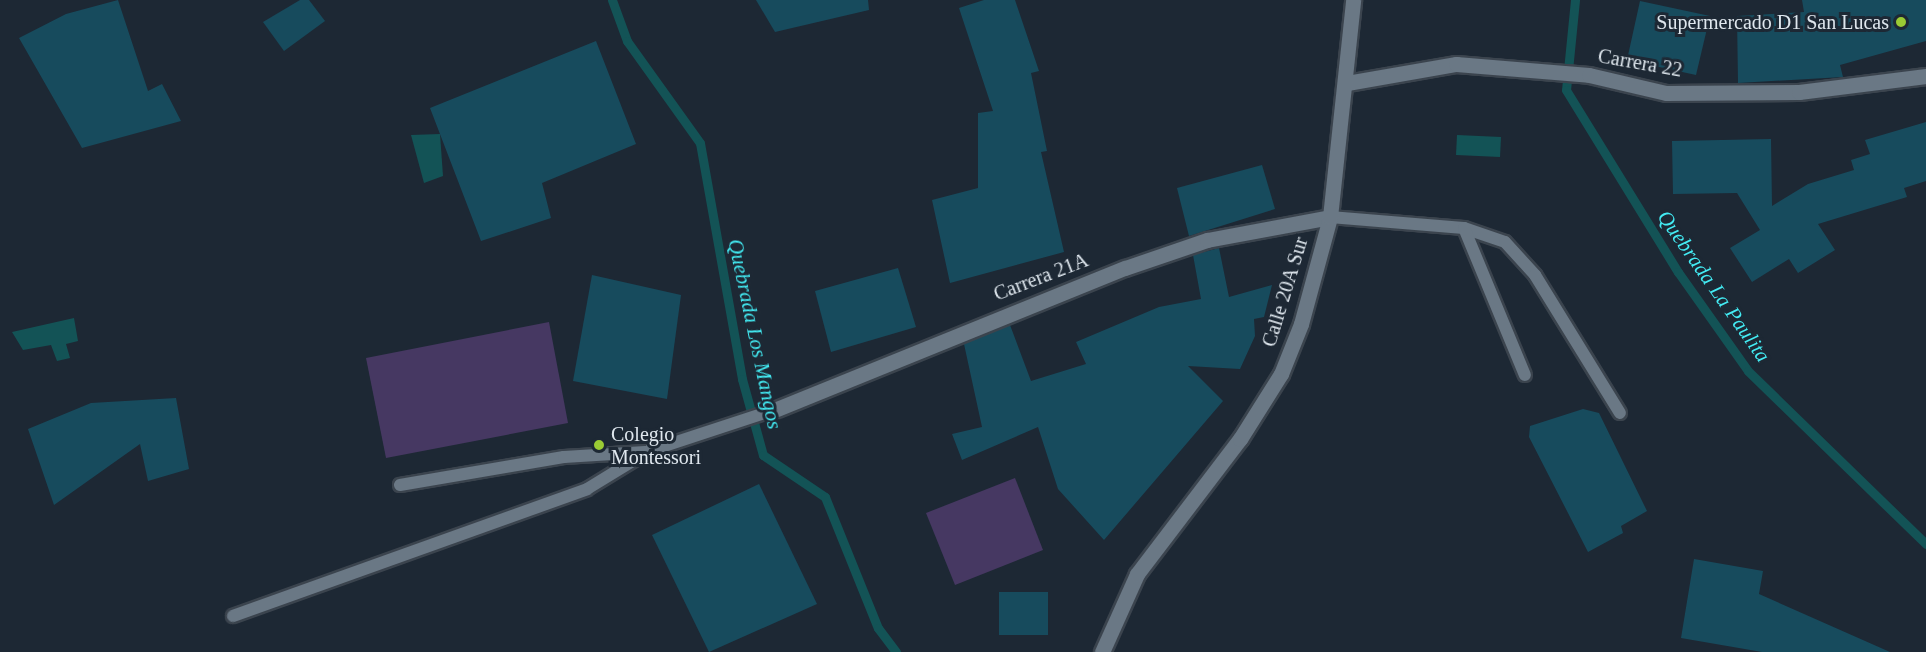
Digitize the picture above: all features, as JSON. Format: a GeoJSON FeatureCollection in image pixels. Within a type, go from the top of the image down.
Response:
{"type":"FeatureCollection","features":[{"type":"Feature","properties":{"kind":"street","name":"Calle 20A Sur"},"geometry":{"type":"LineString","coordinates":[[1102,652],[1137,574],[1240,439],[1281,374],[1301,324],[1330,217],[1347,83],[1353,0]]}},
{"type":"Feature","properties":{"kind":"street","name":"Carrera 22"},"geometry":{"type":"LineString","coordinates":[[1347,83],[1456,64],[1589,75],[1666,93],[1799,92],[1926,76]]}},
{"type":"Feature","properties":{"kind":"street","name":"Carrera 21A"},"geometry":{"type":"LineString","coordinates":[[777,409],[1125,268],[1227,235],[1330,217]]}},
{"type":"Feature","properties":{"kind":"lane"},"geometry":{"type":"LineString","coordinates":[[1330,217],[1464,228],[1504,243],[1535,275],[1620,413]]}},
{"type":"Feature","properties":{"kind":"lane"},"geometry":{"type":"LineString","coordinates":[[1464,228],[1525,375]]}},
{"type":"Feature","properties":{"kind":"lane"},"geometry":{"type":"LineString","coordinates":[[233,616],[587,489],[649,451],[777,409]]}},
{"type":"Feature","properties":{"kind":"lane"},"geometry":{"type":"LineString","coordinates":[[400,485],[564,457],[649,451]]}},
{"type":"Feature","properties":{"kind":"shaded area"},"geometry":{"type":"Polygon","coordinates":[[[440,134],[443,176],[424,183],[411,135],[440,134]]]}},
{"type":"Feature","properties":{"kind":"shaded area"},"geometry":{"type":"Polygon","coordinates":[[[1457,135],[1501,137],[1500,157],[1456,155],[1457,135]]]}},
{"type":"Feature","properties":{"kind":"shaded area"},"geometry":{"type":"Polygon","coordinates":[[[74,318],[78,341],[66,344],[70,358],[57,361],[51,345],[23,350],[12,332],[74,318]]]}},
{"type":"Feature","properties":{"kind":"shaded area"},"geometry":{"type":"Polygon","coordinates":[[[549,322],[568,423],[386,458],[366,358],[549,322]]]}},
{"type":"Feature","properties":{"kind":"shaded area"},"geometry":{"type":"Polygon","coordinates":[[[1015,478],[1043,550],[955,585],[926,513],[1015,478]]]}},
{"type":"Feature","properties":{"kind":"building"},"geometry":{"type":"Polygon","coordinates":[[[118,0],[148,91],[162,84],[181,121],[82,148],[19,38],[66,14],[118,0]]]}},
{"type":"Feature","properties":{"kind":"building"},"geometry":{"type":"Polygon","coordinates":[[[300,0],[309,0],[325,21],[284,51],[263,22],[300,0]]]}},
{"type":"Feature","properties":{"kind":"building"},"geometry":{"type":"Polygon","coordinates":[[[756,0],[868,0],[869,10],[775,32],[756,0]]]}},
{"type":"Feature","properties":{"kind":"building"},"geometry":{"type":"Polygon","coordinates":[[[984,0],[1015,0],[1039,71],[1031,73],[1047,151],[1041,152],[1064,252],[950,283],[932,200],[978,188],[978,113],[993,111],[959,8],[984,0]]]}},
{"type":"Feature","properties":{"kind":"building"},"geometry":{"type":"Polygon","coordinates":[[[1802,0],[1926,0],[1926,41],[1840,65],[1843,77],[1738,83],[1737,16],[1804,12],[1802,0]]]}},
{"type":"Feature","properties":{"kind":"building"},"geometry":{"type":"Polygon","coordinates":[[[1640,1],[1710,16],[1696,75],[1627,60],[1640,1]]]}},
{"type":"Feature","properties":{"kind":"building"},"geometry":{"type":"Polygon","coordinates":[[[596,41],[636,144],[542,183],[551,218],[481,241],[430,108],[596,41]]]}},
{"type":"Feature","properties":{"kind":"building"},"geometry":{"type":"Polygon","coordinates":[[[1926,122],[1926,181],[1904,188],[1907,197],[1818,224],[1835,250],[1798,273],[1789,259],[1752,282],[1730,248],[1760,230],[1737,193],[1673,194],[1672,141],[1771,139],[1772,206],[1808,184],[1854,170],[1851,160],[1870,154],[1865,140],[1926,122]]]}},
{"type":"Feature","properties":{"kind":"building"},"geometry":{"type":"Polygon","coordinates":[[[1262,165],[1275,209],[1189,236],[1177,188],[1262,165]]]}},
{"type":"Feature","properties":{"kind":"building"},"geometry":{"type":"Polygon","coordinates":[[[1219,248],[1229,297],[1272,285],[1264,317],[1254,319],[1255,336],[1240,369],[1188,366],[1223,401],[1104,540],[1058,489],[1038,427],[962,460],[952,434],[982,427],[964,344],[1010,325],[1031,381],[1086,364],[1076,342],[1159,307],[1201,299],[1193,255],[1219,248]]]}},
{"type":"Feature","properties":{"kind":"building"},"geometry":{"type":"Polygon","coordinates":[[[898,268],[916,327],[831,352],[815,291],[898,268]]]}},
{"type":"Feature","properties":{"kind":"building"},"geometry":{"type":"Polygon","coordinates":[[[592,275],[681,295],[667,399],[573,381],[592,275]]]}},
{"type":"Feature","properties":{"kind":"building"},"geometry":{"type":"Polygon","coordinates":[[[176,398],[189,469],[148,481],[140,444],[54,505],[28,429],[91,403],[176,398]]]}},
{"type":"Feature","properties":{"kind":"building"},"geometry":{"type":"Polygon","coordinates":[[[1583,409],[1599,413],[1647,511],[1621,526],[1623,533],[1588,552],[1529,437],[1530,426],[1583,409]]]}},
{"type":"Feature","properties":{"kind":"building"},"geometry":{"type":"Polygon","coordinates":[[[759,484],[817,604],[709,652],[652,535],[759,484]]]}},
{"type":"Feature","properties":{"kind":"building"},"geometry":{"type":"Polygon","coordinates":[[[1694,559],[1763,571],[1759,594],[1890,652],[1762,652],[1681,638],[1694,559]]]}},
{"type":"Feature","properties":{"kind":"building"},"geometry":{"type":"Polygon","coordinates":[[[999,592],[1048,592],[1048,635],[999,635],[999,592]]]}},
{"type":"Feature","properties":{"kind":"waterway","name":"Quebrada Los Mangos"},"geometry":{"type":"LineString","coordinates":[[612,0],[627,41],[700,143],[742,379],[763,455],[825,497],[878,628],[896,652]]}},
{"type":"Feature","properties":{"kind":"waterway","name":"Quebrada La Paulita"},"geometry":{"type":"LineString","coordinates":[[1575,0],[1566,90],[1678,272],[1748,371],[1926,544]]}},
{"type":"Feature","properties":{"kind":"place","name":"Supermercado D1 San Lucas"},"geometry":{"type":"Point","coordinates":[1901,22]}},
{"type":"Feature","properties":{"kind":"place","name":"Colegio Montessori"},"geometry":{"type":"Point","coordinates":[599,445]}}]}
